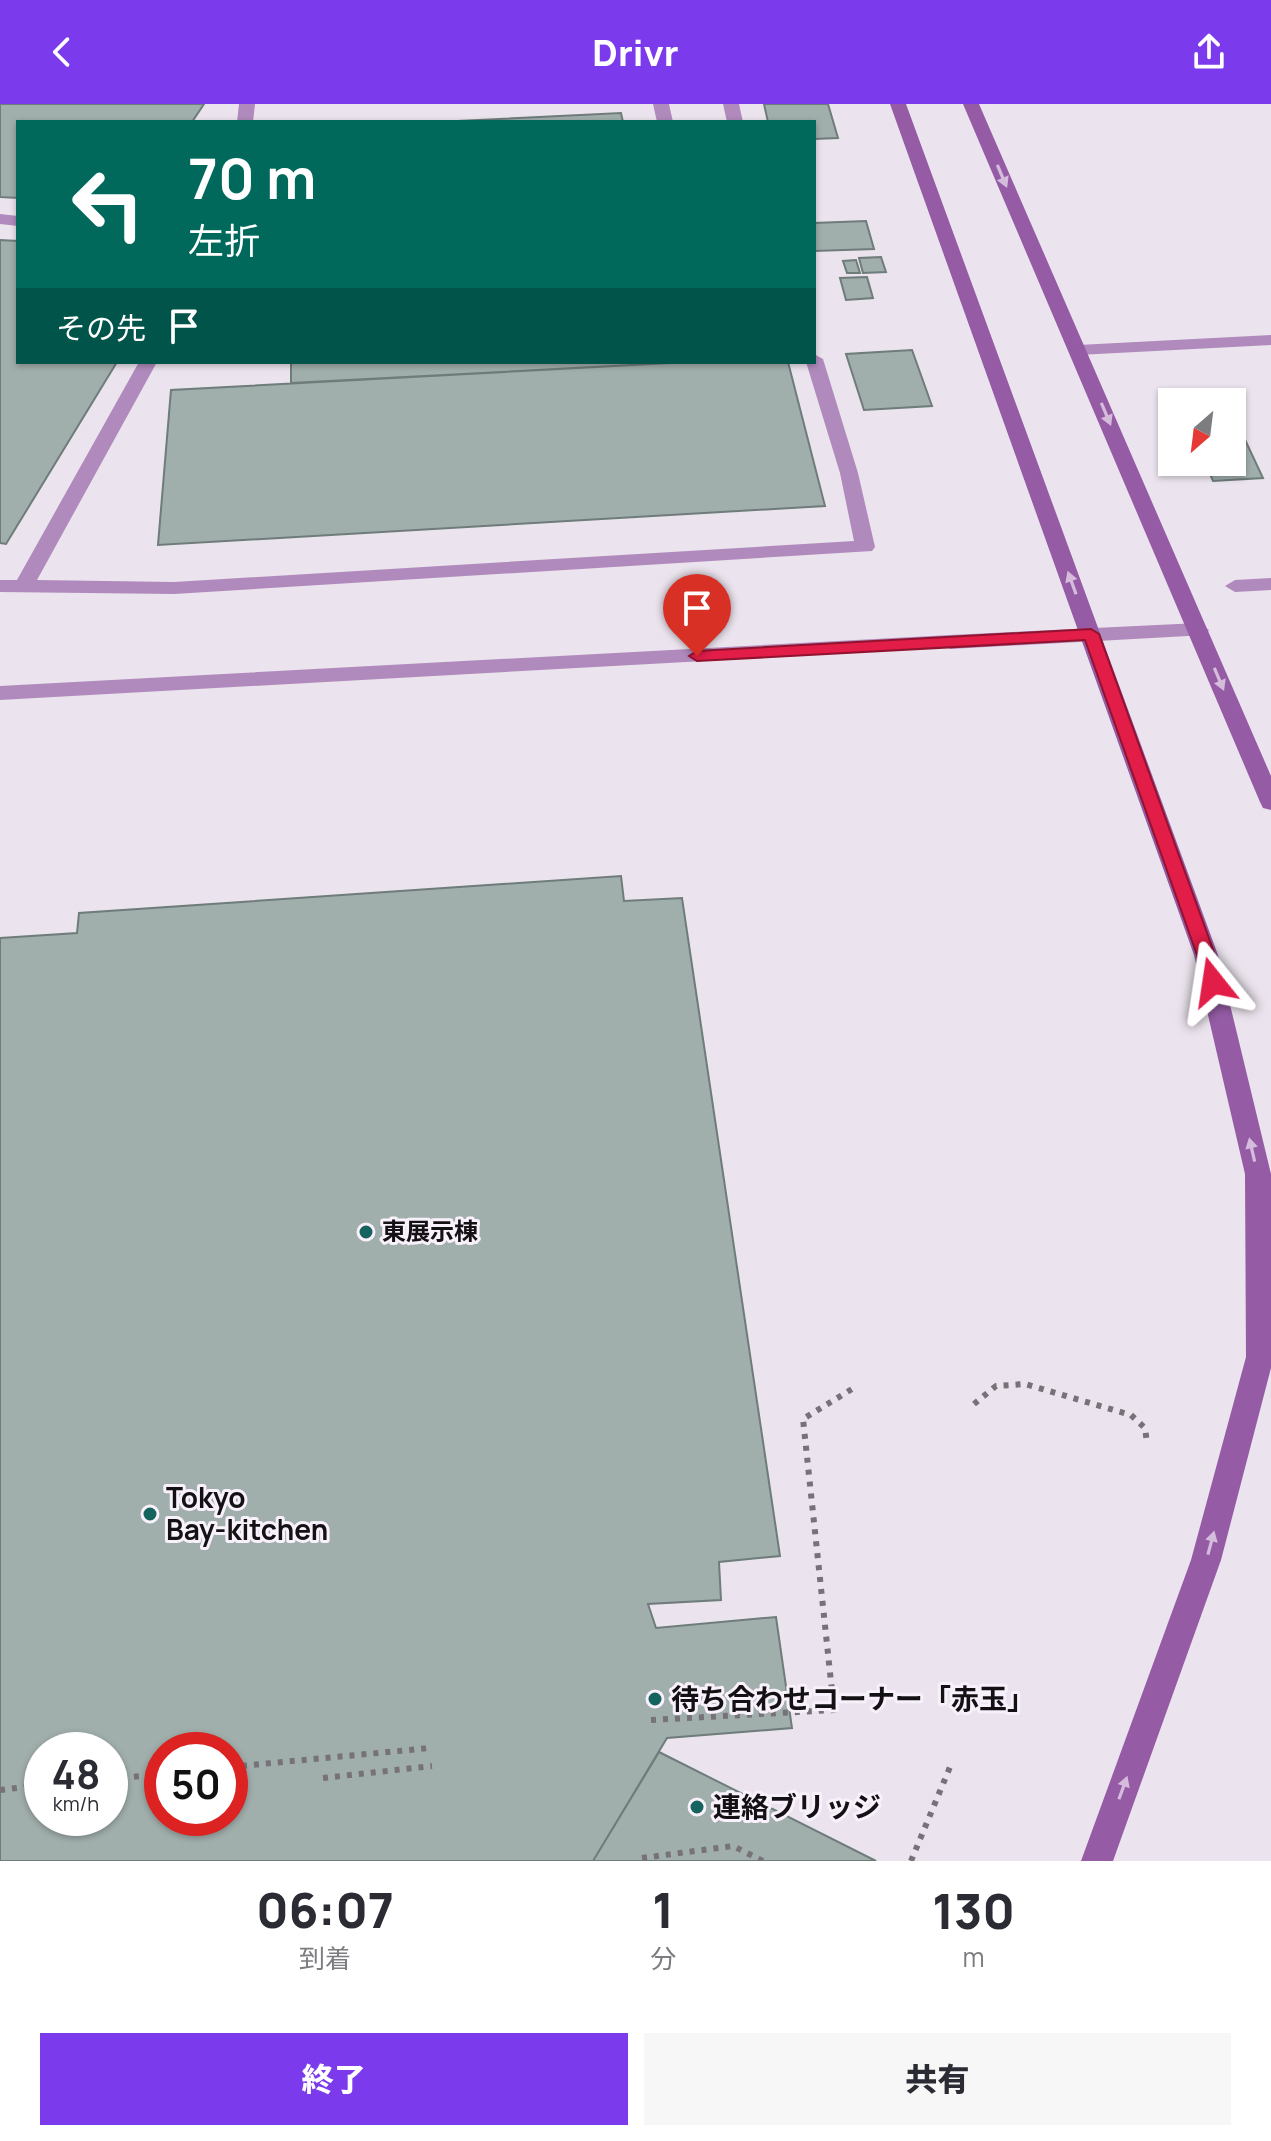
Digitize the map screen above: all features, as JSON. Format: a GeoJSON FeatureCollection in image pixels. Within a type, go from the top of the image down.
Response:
{"type":"FeatureCollection","features":[{"type":"Feature","properties":{"kind":"main road"},"geometry":{"type":"LineString","coordinates":[[898,104],[1206,955],[1258,1174],[1260,1357],[1206,1560],[1097,1861]]}},
{"type":"Feature","properties":{"kind":"main road"},"geometry":{"type":"LineString","coordinates":[[971,104],[1271,802]]}},
{"type":"Feature","properties":{"kind":"street"},"geometry":{"type":"LineString","coordinates":[[1078,350],[1271,340]]}},
{"type":"Feature","properties":{"kind":"street"},"geometry":{"type":"LineString","coordinates":[[24,585],[147,364]]}},
{"type":"Feature","properties":{"kind":"street"},"geometry":{"type":"LineString","coordinates":[[0,586],[174,588],[865,547],[849,473],[816,364]]}},
{"type":"Feature","properties":{"kind":"street"},"geometry":{"type":"LineString","coordinates":[[1235,586],[1271,584]]}},
{"type":"Feature","properties":{"kind":"street"},"geometry":{"type":"LineString","coordinates":[[0,693],[1199,630]]}},
{"type":"Feature","properties":{"kind":"path"},"geometry":{"type":"LineString","coordinates":[[974,1404],[982,1392],[992,1387],[1007,1382],[1025,1384],[1131,1415],[1145,1428],[1147,1443]]}},
{"type":"Feature","properties":{"kind":"path"},"geometry":{"type":"LineString","coordinates":[[651,1720],[834,1710],[803,1419],[852,1389]]}},
{"type":"Feature","properties":{"kind":"path"},"geometry":{"type":"LineString","coordinates":[[248,1765],[430,1748]]}},
{"type":"Feature","properties":{"kind":"path"},"geometry":{"type":"LineString","coordinates":[[323,1778],[432,1766]]}},
{"type":"Feature","properties":{"kind":"path"},"geometry":{"type":"LineString","coordinates":[[911,1861],[950,1767]]}},
{"type":"Feature","properties":{"kind":"path"},"geometry":{"type":"LineString","coordinates":[[0,1790],[24,1787]]}},
{"type":"Feature","properties":{"kind":"path"},"geometry":{"type":"LineString","coordinates":[[645,1860],[733,1846],[763,1861]]}},
{"type":"Feature","properties":{"kind":"building"},"geometry":{"type":"Polygon","coordinates":[[[0,104],[204,104],[193,120],[16,120],[16,198],[0,197],[0,104]]]}},
{"type":"Feature","properties":{"kind":"building"},"geometry":{"type":"Polygon","coordinates":[[[764,104],[828,104],[838,138],[816,139],[816,120],[768,120],[764,104]]]}},
{"type":"Feature","properties":{"kind":"building"},"geometry":{"type":"Polygon","coordinates":[[[621,113],[623,120],[477,120],[621,113]]]}},
{"type":"Feature","properties":{"kind":"building"},"geometry":{"type":"Polygon","coordinates":[[[866,221],[874,249],[816,251],[816,223],[866,221]]]}},
{"type":"Feature","properties":{"kind":"building"},"geometry":{"type":"Polygon","coordinates":[[[0,240],[16,241],[16,364],[116,364],[6,544],[0,543],[0,240]]]}},
{"type":"Feature","properties":{"kind":"building"},"geometry":{"type":"Polygon","coordinates":[[[881,257],[886,272],[863,273],[859,258],[881,257]]]}},
{"type":"Feature","properties":{"kind":"building"},"geometry":{"type":"Polygon","coordinates":[[[856,260],[860,273],[847,273],[843,261],[856,260]]]}},
{"type":"Feature","properties":{"kind":"building"},"geometry":{"type":"Polygon","coordinates":[[[867,277],[873,298],[846,300],[840,278],[867,277]]]}},
{"type":"Feature","properties":{"kind":"building"},"geometry":{"type":"Polygon","coordinates":[[[912,350],[932,406],[864,410],[846,354],[912,350]]]}},
{"type":"Feature","properties":{"kind":"building"},"geometry":{"type":"Polygon","coordinates":[[[291,364],[650,364],[291,383],[291,364]]]}},
{"type":"Feature","properties":{"kind":"building"},"geometry":{"type":"Polygon","coordinates":[[[652,364],[789,364],[825,506],[158,545],[171,390],[652,364]]]}},
{"type":"Feature","properties":{"kind":"building"},"geometry":{"type":"Polygon","coordinates":[[[1246,442],[1263,478],[1213,481],[1211,476],[1246,476],[1246,442]]]}},
{"type":"Feature","properties":{"kind":"building","name":"東展示棟"},"geometry":{"type":"Polygon","coordinates":[[[621,876],[624,901],[682,898],[780,1556],[719,1562],[721,1600],[648,1604],[656,1628],[776,1617],[792,1728],[667,1738],[593,1861],[0,1861],[0,938],[77,933],[79,913],[621,876]]]}},
{"type":"Feature","properties":{"kind":"building","name":"連絡ブリッジ"},"geometry":{"type":"Polygon","coordinates":[[[659,1752],[876,1861],[593,1861],[659,1752]]]}},
{"type":"Feature","properties":{"kind":"place","name":"東展示棟"},"geometry":{"type":"Point","coordinates":[366,1232]}},
{"type":"Feature","properties":{"kind":"place","name":"Tokyo Bay-kitchen"},"geometry":{"type":"Point","coordinates":[150,1514]}},
{"type":"Feature","properties":{"kind":"place","name":"待ち合わせコーナー「赤玉」"},"geometry":{"type":"Point","coordinates":[655,1699]}},
{"type":"Feature","properties":{"kind":"place","name":"連絡ブリッジ"},"geometry":{"type":"Point","coordinates":[697,1807]}},
{"type":"Feature","properties":{"kind":"route"},"geometry":{"type":"LineString","coordinates":[[697,656],[1091,634],[1213,982]]}}]}
